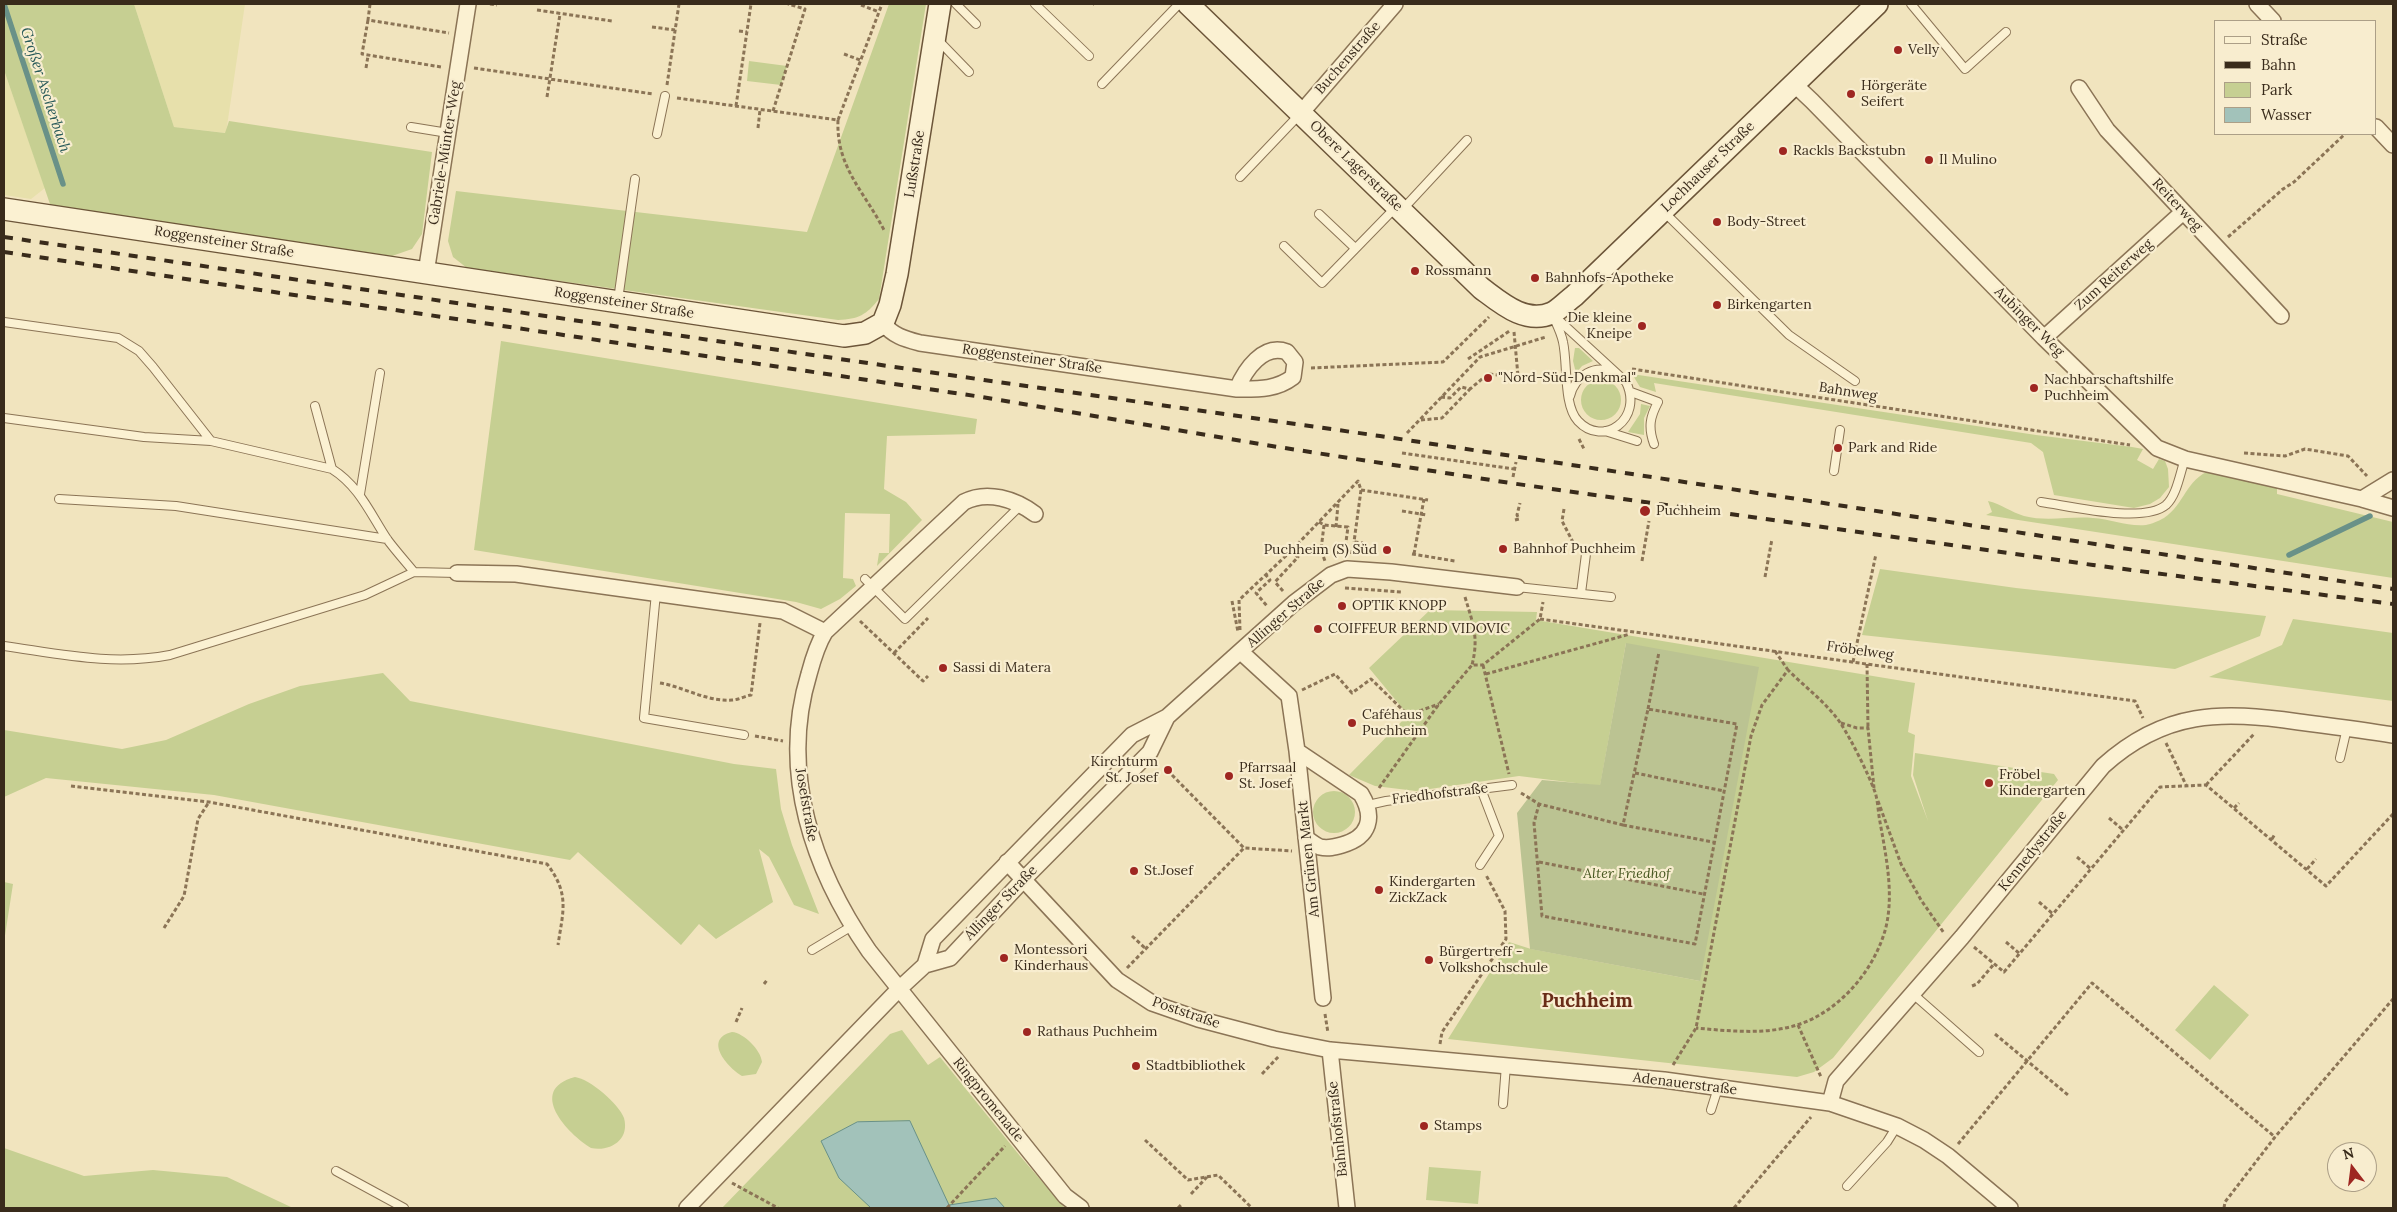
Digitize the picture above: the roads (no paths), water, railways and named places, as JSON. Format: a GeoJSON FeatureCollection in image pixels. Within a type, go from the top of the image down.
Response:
{"type":"FeatureCollection","features":[{"type":"Feature","properties":{"kind":"street","name":"Gabriele-Münter-Weg"},"geometry":{"type":"LineString","coordinates":[[426,272],[460,66],[468,4]]}},
{"type":"Feature","properties":{"kind":"street","name":"Lußstraße"},"geometry":{"type":"LineString","coordinates":[[883,323],[890,305],[902,246],[940,4]]}},
{"type":"Feature","properties":{"kind":"street","name":"Obere Lagerstraße"},"geometry":{"type":"LineString","coordinates":[[1188,4],[1481,288],[1516,313],[1542,314]]}},
{"type":"Feature","properties":{"kind":"street","name":"Buchenstraße"},"geometry":{"type":"LineString","coordinates":[[1301,113],[1395,4]]}},
{"type":"Feature","properties":{"kind":"street","name":"Lochhauser Straße"},"geometry":{"type":"LineString","coordinates":[[1542,314],[1574,296],[1663,211],[1708,164],[1877,4]]}},
{"type":"Feature","properties":{"kind":"street"},"geometry":{"type":"LineString","coordinates":[[2257,4],[2272,20]]}},
{"type":"Feature","properties":{"kind":"street","name":"Aubinger Weg"},"geometry":{"type":"LineString","coordinates":[[1794,84],[1812,100],[2044,338],[2157,448],[2185,459],[2362,499],[2383,501]]}},
{"type":"Feature","properties":{"kind":"street","name":"Reiterweg"},"geometry":{"type":"LineString","coordinates":[[2079,88],[2107,130],[2281,316]]}},
{"type":"Feature","properties":{"kind":"street"},"geometry":{"type":"LineString","coordinates":[[2377,128],[2393,145]]}},
{"type":"Feature","properties":{"kind":"street","name":"Roggensteiner Straße"},"geometry":{"type":"LineString","coordinates":[[4,209],[844,336],[865,333],[883,323],[902,339],[920,343],[1237,389],[1265,389],[1282,386],[1293,377],[1296,369],[1295,362],[1287,352],[1276,350],[1268,352],[1254,362],[1237,389]]}},
{"type":"Feature","properties":{"kind":"street","name":"Zum Reiterweg"},"geometry":{"type":"LineString","coordinates":[[2044,338],[2183,212]]}},
{"type":"Feature","properties":{"kind":"street"},"geometry":{"type":"LineString","coordinates":[[2383,501],[2393,480]]}},
{"type":"Feature","properties":{"kind":"street","name":"Josefstraße"},"geometry":{"type":"LineString","coordinates":[[899,989],[852,926],[835,898],[814,849],[803,798],[798,743],[802,695],[818,644],[825,632],[849,610],[869,583],[964,502],[975,496],[990,496],[1022,504]]}},
{"type":"Feature","properties":{"kind":"street"},"geometry":{"type":"LineString","coordinates":[[1022,504],[1035,514]]}},
{"type":"Feature","properties":{"kind":"street","name":"Allinger Straße"},"geometry":{"type":"LineString","coordinates":[[688,1208],[924,965],[933,939],[1132,735],[1167,717],[1294,603],[1322,581],[1347,569],[1391,572],[1517,587]]}},
{"type":"Feature","properties":{"kind":"street"},"geometry":{"type":"LineString","coordinates":[[457,574],[516,574],[783,611],[825,632]]}},
{"type":"Feature","properties":{"kind":"street","name":"Am Grünen Markt"},"geometry":{"type":"LineString","coordinates":[[1241,652],[1289,696],[1297,751],[1323,998]]}},
{"type":"Feature","properties":{"kind":"street","name":"Kennedystraße"},"geometry":{"type":"LineString","coordinates":[[1824,1102],[1836,1081],[1958,941],[2103,766],[2118,752],[2158,728],[2206,716],[2257,716],[2393,734]]}},
{"type":"Feature","properties":{"kind":"street","name":"Allinger Straße"},"geometry":{"type":"LineString","coordinates":[[924,965],[950,958],[1024,879],[1150,752],[1167,717]]}},
{"type":"Feature","properties":{"kind":"street"},"geometry":{"type":"LineString","coordinates":[[1297,751],[1361,794],[1368,805],[1370,819],[1363,834],[1351,842],[1331,848],[1307,845]]}},
{"type":"Feature","properties":{"kind":"street","name":"Poststraße"},"geometry":{"type":"LineString","coordinates":[[1007,862],[1117,980],[1152,1003],[1198,1019],[1283,1041],[1330,1050]]}},
{"type":"Feature","properties":{"kind":"street","name":"Ringpromenade"},"geometry":{"type":"LineString","coordinates":[[899,989],[1065,1196],[1080,1208]]}},
{"type":"Feature","properties":{"kind":"street","name":"Adenauerstraße"},"geometry":{"type":"LineString","coordinates":[[1330,1050],[1664,1080],[1824,1102],[1897,1126],[1948,1156],[2010,1208]]}},
{"type":"Feature","properties":{"kind":"street","name":"Bahnhofstraße"},"geometry":{"type":"LineString","coordinates":[[1330,1050],[1347,1208]]}},
{"type":"Feature","properties":{"kind":"lane"},"geometry":{"type":"LineString","coordinates":[[956,4],[976,24]]}},
{"type":"Feature","properties":{"kind":"lane"},"geometry":{"type":"LineString","coordinates":[[1034,4],[1089,56]]}},
{"type":"Feature","properties":{"kind":"lane"},"geometry":{"type":"LineString","coordinates":[[1102,84],[1179,4]]}},
{"type":"Feature","properties":{"kind":"lane"},"geometry":{"type":"LineString","coordinates":[[1911,4],[1965,69],[2006,32]]}},
{"type":"Feature","properties":{"kind":"lane"},"geometry":{"type":"LineString","coordinates":[[936,37],[969,72]]}},
{"type":"Feature","properties":{"kind":"lane"},"geometry":{"type":"LineString","coordinates":[[658,134],[665,96]]}},
{"type":"Feature","properties":{"kind":"lane"},"geometry":{"type":"LineString","coordinates":[[1240,177],[1301,113]]}},
{"type":"Feature","properties":{"kind":"lane"},"geometry":{"type":"LineString","coordinates":[[411,127],[448,133]]}},
{"type":"Feature","properties":{"kind":"lane"},"geometry":{"type":"LineString","coordinates":[[1284,246],[1322,283],[1355,248],[1400,208],[1467,140]]}},
{"type":"Feature","properties":{"kind":"lane"},"geometry":{"type":"LineString","coordinates":[[617,302],[635,179]]}},
{"type":"Feature","properties":{"kind":"lane"},"geometry":{"type":"LineString","coordinates":[[1663,211],[1789,335],[1855,381]]}},
{"type":"Feature","properties":{"kind":"lane"},"geometry":{"type":"LineString","coordinates":[[1319,214],[1355,248]]}},
{"type":"Feature","properties":{"kind":"lane"},"geometry":{"type":"LineString","coordinates":[[1542,314],[1626,382],[1631,392],[1632,402],[1629,413],[1623,422],[1605,431]]}},
{"type":"Feature","properties":{"kind":"lane"},"geometry":{"type":"LineString","coordinates":[[1542,314],[1563,343],[1570,404],[1573,414],[1586,428],[1605,431],[1636,441]]}},
{"type":"Feature","properties":{"kind":"lane"},"geometry":{"type":"LineString","coordinates":[[4,322],[118,338],[139,352],[211,441]]}},
{"type":"Feature","properties":{"kind":"lane"},"geometry":{"type":"LineString","coordinates":[[1570,404],[1573,385],[1588,372],[1598,369],[1609,370],[1618,374]]}},
{"type":"Feature","properties":{"kind":"lane"},"geometry":{"type":"LineString","coordinates":[[360,494],[380,373]]}},
{"type":"Feature","properties":{"kind":"lane"},"geometry":{"type":"LineString","coordinates":[[1631,392],[1658,402],[1651,416],[1649,426],[1654,444]]}},
{"type":"Feature","properties":{"kind":"lane"},"geometry":{"type":"LineString","coordinates":[[315,406],[332,469]]}},
{"type":"Feature","properties":{"kind":"lane"},"geometry":{"type":"LineString","coordinates":[[4,418],[144,436],[211,441],[332,469],[344,476],[360,494],[387,539],[414,572]]}},
{"type":"Feature","properties":{"kind":"lane"},"geometry":{"type":"LineString","coordinates":[[1834,471],[1840,430]]}},
{"type":"Feature","properties":{"kind":"lane"},"geometry":{"type":"LineString","coordinates":[[2041,502],[2135,515],[2152,513],[2166,505],[2173,496],[2185,459]]}},
{"type":"Feature","properties":{"kind":"lane"},"geometry":{"type":"LineString","coordinates":[[59,499],[176,506],[387,539]]}},
{"type":"Feature","properties":{"kind":"lane"},"geometry":{"type":"LineString","coordinates":[[869,583],[905,618],[1022,504]]}},
{"type":"Feature","properties":{"kind":"lane"},"geometry":{"type":"LineString","coordinates":[[1581,593],[1586,554]]}},
{"type":"Feature","properties":{"kind":"lane"},"geometry":{"type":"LineString","coordinates":[[4,646],[111,661],[153,658],[365,595],[414,572],[457,574]]}},
{"type":"Feature","properties":{"kind":"lane"},"geometry":{"type":"LineString","coordinates":[[1517,587],[1612,597]]}},
{"type":"Feature","properties":{"kind":"lane"},"geometry":{"type":"LineString","coordinates":[[656,592],[644,718],[744,735]]}},
{"type":"Feature","properties":{"kind":"lane"},"geometry":{"type":"LineString","coordinates":[[2340,758],[2347,728]]}},
{"type":"Feature","properties":{"kind":"lane","name":"Friedhofstraße"},"geometry":{"type":"LineString","coordinates":[[1368,805],[1512,785]]}},
{"type":"Feature","properties":{"kind":"lane"},"geometry":{"type":"LineString","coordinates":[[1480,865],[1499,836],[1482,789]]}},
{"type":"Feature","properties":{"kind":"lane"},"geometry":{"type":"LineString","coordinates":[[812,950],[852,926]]}},
{"type":"Feature","properties":{"kind":"lane"},"geometry":{"type":"LineString","coordinates":[[1912,994],[1979,1052]]}},
{"type":"Feature","properties":{"kind":"lane"},"geometry":{"type":"LineString","coordinates":[[1503,1104],[1506,1066]]}},
{"type":"Feature","properties":{"kind":"lane"},"geometry":{"type":"LineString","coordinates":[[1711,1110],[1718,1088]]}},
{"type":"Feature","properties":{"kind":"lane"},"geometry":{"type":"LineString","coordinates":[[1847,1186],[1887,1142],[1897,1126]]}},
{"type":"Feature","properties":{"kind":"lane"},"geometry":{"type":"LineString","coordinates":[[336,1171],[404,1208]]}},
{"type":"Feature","properties":{"kind":"water"},"geometry":{"type":"Polygon","coordinates":[[[910,1121],[949,1205],[996,1198],[1005,1208],[871,1208],[839,1178],[821,1141],[857,1122],[910,1121]]]}},
{"type":"Feature","properties":{"kind":"waterway","name":"Großer Ascherbach"},"geometry":{"type":"LineString","coordinates":[[4,4],[63,184]]}},
{"type":"Feature","properties":{"kind":"waterway"},"geometry":{"type":"LineString","coordinates":[[2289,555],[2370,516]]}},
{"type":"Feature","properties":{"kind":"railway"},"geometry":{"type":"LineString","coordinates":[[4,237],[1380,436],[2393,589]]}},
{"type":"Feature","properties":{"kind":"railway"},"geometry":{"type":"LineString","coordinates":[[4,252],[982,397],[1278,447],[1510,483],[2093,565],[2393,604]]}},
{"type":"Feature","properties":{"kind":"place","name":"Velly"},"geometry":{"type":"Point","coordinates":[1898,50]}},
{"type":"Feature","properties":{"kind":"place","name":"Hörgeräte Seifert"},"geometry":{"type":"Point","coordinates":[1851,94]}},
{"type":"Feature","properties":{"kind":"place","name":"Rackls Backstubn"},"geometry":{"type":"Point","coordinates":[1783,151]}},
{"type":"Feature","properties":{"kind":"place","name":"Il Mulino"},"geometry":{"type":"Point","coordinates":[1929,160]}},
{"type":"Feature","properties":{"kind":"place","name":"Body-Street"},"geometry":{"type":"Point","coordinates":[1717,222]}},
{"type":"Feature","properties":{"kind":"place","name":"Rossmann"},"geometry":{"type":"Point","coordinates":[1415,271]}},
{"type":"Feature","properties":{"kind":"place","name":"Bahnhofs-Apotheke"},"geometry":{"type":"Point","coordinates":[1535,278]}},
{"type":"Feature","properties":{"kind":"place","name":"Birkengarten"},"geometry":{"type":"Point","coordinates":[1717,305]}},
{"type":"Feature","properties":{"kind":"place","name":"Die kleine Kneipe"},"geometry":{"type":"Point","coordinates":[1642,326]}},
{"type":"Feature","properties":{"kind":"place","name":"\"Nord-Süd-Denkmal\""},"geometry":{"type":"Point","coordinates":[1488,378]}},
{"type":"Feature","properties":{"kind":"place","name":"Nachbarschaftshilfe Puchheim"},"geometry":{"type":"Point","coordinates":[2034,388]}},
{"type":"Feature","properties":{"kind":"place","name":"Park and Ride"},"geometry":{"type":"Point","coordinates":[1838,448]}},
{"type":"Feature","properties":{"kind":"place","name":"Puchheim"},"geometry":{"type":"Point","coordinates":[1645,511]}},
{"type":"Feature","properties":{"kind":"place","name":"Bahnhof Puchheim"},"geometry":{"type":"Point","coordinates":[1503,549]}},
{"type":"Feature","properties":{"kind":"place","name":"Puchheim (S) Süd"},"geometry":{"type":"Point","coordinates":[1387,550]}},
{"type":"Feature","properties":{"kind":"place","name":"OPTIK KNOPP"},"geometry":{"type":"Point","coordinates":[1342,606]}},
{"type":"Feature","properties":{"kind":"place","name":"COIFFEUR BERND VIDOVIC"},"geometry":{"type":"Point","coordinates":[1318,629]}},
{"type":"Feature","properties":{"kind":"place","name":"Sassi di Matera"},"geometry":{"type":"Point","coordinates":[943,668]}},
{"type":"Feature","properties":{"kind":"place","name":"Caféhaus Puchheim"},"geometry":{"type":"Point","coordinates":[1352,723]}},
{"type":"Feature","properties":{"kind":"place","name":"Kirchturm St. Josef"},"geometry":{"type":"Point","coordinates":[1168,770]}},
{"type":"Feature","properties":{"kind":"place","name":"Pfarrsaal St. Josef"},"geometry":{"type":"Point","coordinates":[1229,776]}},
{"type":"Feature","properties":{"kind":"place","name":"Fröbel Kindergarten"},"geometry":{"type":"Point","coordinates":[1989,783]}},
{"type":"Feature","properties":{"kind":"place","name":"St.Josef"},"geometry":{"type":"Point","coordinates":[1134,871]}},
{"type":"Feature","properties":{"kind":"place","name":"Kindergarten ZickZack"},"geometry":{"type":"Point","coordinates":[1379,890]}},
{"type":"Feature","properties":{"kind":"place","name":"Montessori Kinderhaus"},"geometry":{"type":"Point","coordinates":[1004,958]}},
{"type":"Feature","properties":{"kind":"place","name":"Bürgertreff - Volkshochschule"},"geometry":{"type":"Point","coordinates":[1429,960]}},
{"type":"Feature","properties":{"kind":"place","name":"Rathaus Puchheim"},"geometry":{"type":"Point","coordinates":[1027,1032]}},
{"type":"Feature","properties":{"kind":"place","name":"Stadtbibliothek"},"geometry":{"type":"Point","coordinates":[1136,1066]}},
{"type":"Feature","properties":{"kind":"place","name":"Stamps"},"geometry":{"type":"Point","coordinates":[1424,1126]}},
{"type":"Feature","properties":{"kind":"district","name":"Puchheim"},"geometry":{"type":"Point","coordinates":[1587,1002]}},
{"type":"Feature","properties":{"kind":"park label","name":"Alter Friedhof"},"geometry":{"type":"Point","coordinates":[1627,874]}}]}
